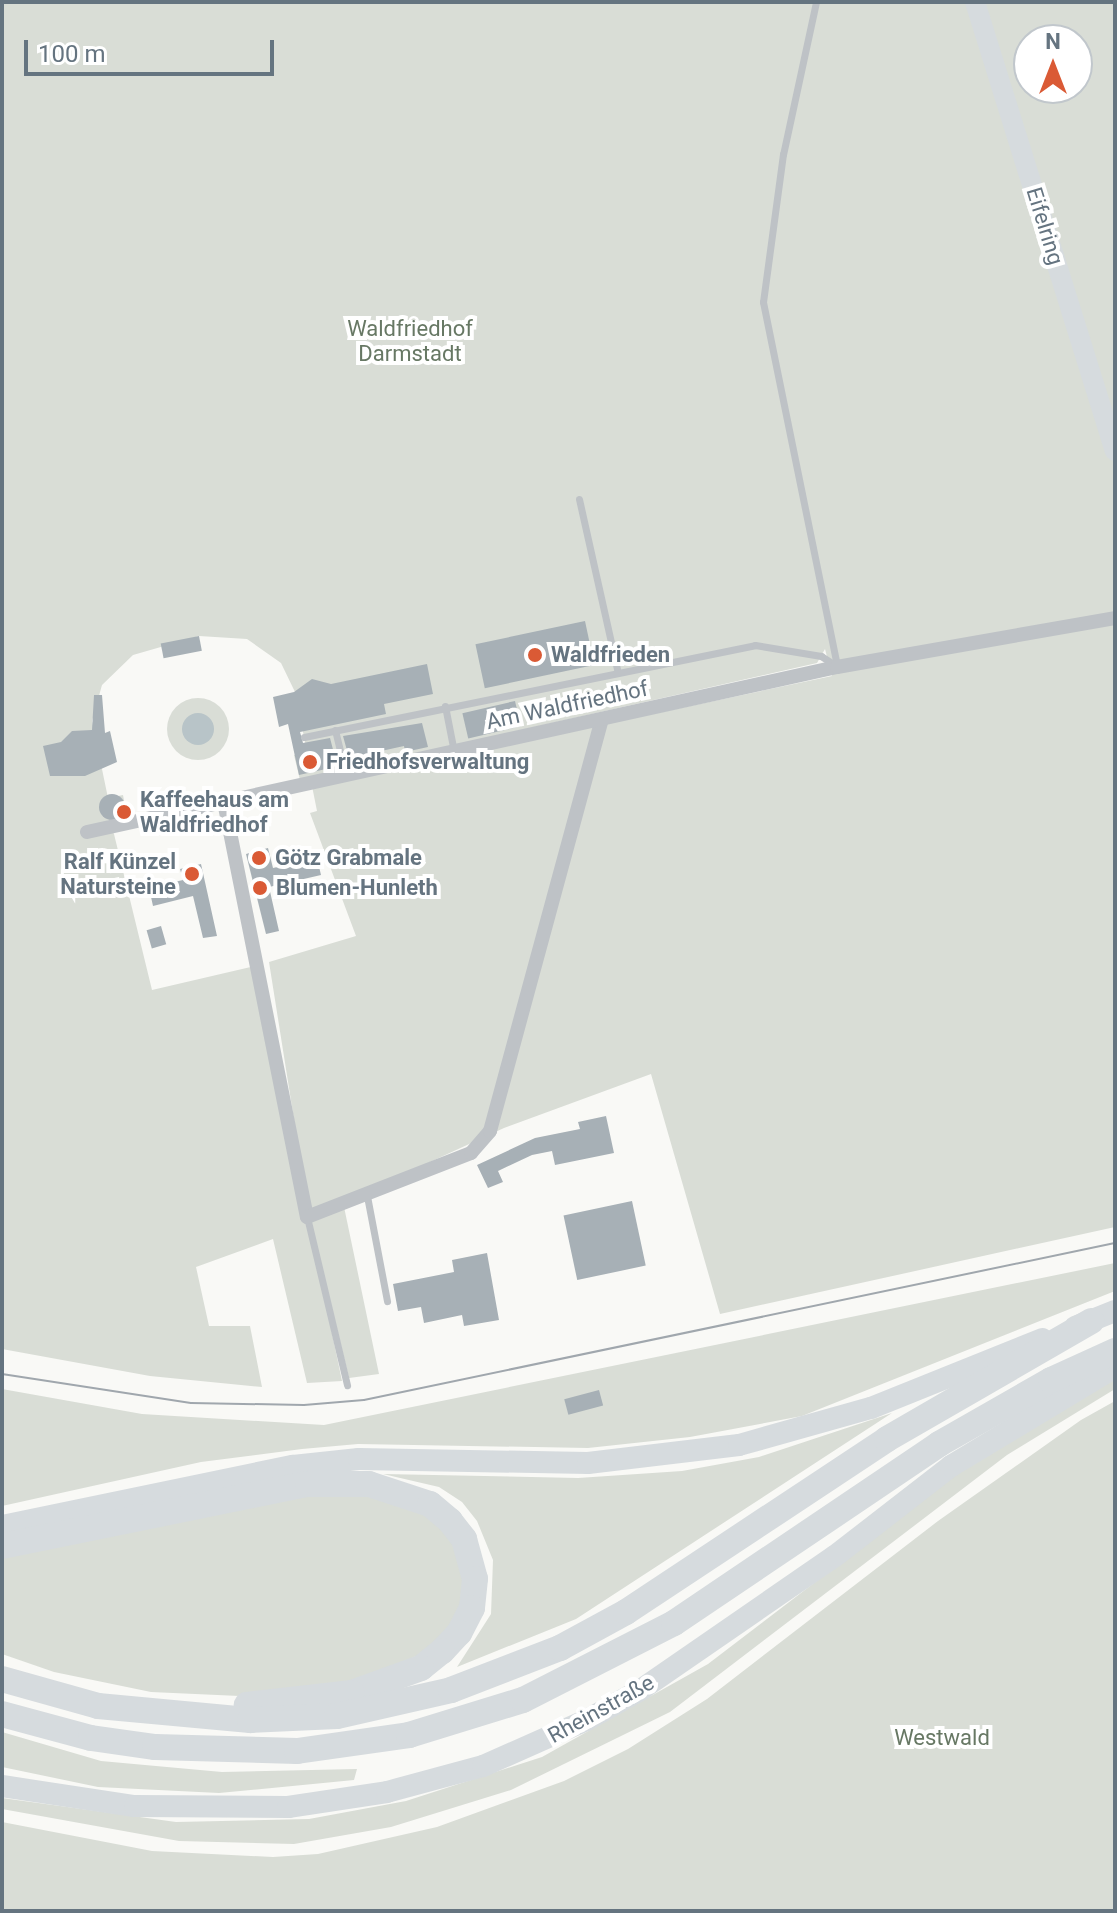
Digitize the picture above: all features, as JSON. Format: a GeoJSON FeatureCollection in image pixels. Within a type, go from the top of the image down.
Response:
{"type":"FeatureCollection","features":[{"type":"Feature","properties":{"kind":"highway"},"geometry":{"type":"LineString","coordinates":[[2,1679],[98,1706],[286,1720],[400,1704],[498,1674],[626,1612],[887,1439],[1103,1316]]}},
{"type":"Feature","properties":{"kind":"highway"},"geometry":{"type":"LineString","coordinates":[[2,1714],[91,1738],[155,1747],[297,1751],[409,1735],[494,1710],[558,1685],[674,1623],[939,1444],[1051,1380],[1115,1351]]}},
{"type":"Feature","properties":{"kind":"highway"},"geometry":{"type":"LineString","coordinates":[[2,1546],[266,1491],[340,1482],[369,1484],[430,1504],[464,1539],[475,1579],[472,1608],[459,1633],[421,1668],[352,1693],[263,1704],[98,1706]]}},
{"type":"Feature","properties":{"kind":"main road","name":"Eifelring"},"geometry":{"type":"LineString","coordinates":[[975,2],[1115,451]]}},
{"type":"Feature","properties":{"kind":"main road"},"geometry":{"type":"LineString","coordinates":[[2,1526],[293,1466],[359,1459],[588,1463],[739,1445],[871,1408],[1103,1316]]}},
{"type":"Feature","properties":{"kind":"main road","name":"Rheinstraße"},"geometry":{"type":"LineString","coordinates":[[2,1786],[135,1806],[288,1807],[387,1792],[483,1766],[587,1720],[642,1689],[835,1556],[951,1466],[1115,1367]]}},
{"type":"Feature","properties":{"kind":"street","name":"Am Waldfriedhof"},"geometry":{"type":"LineString","coordinates":[[87,832],[837,667],[1114,619]]}},
{"type":"Feature","properties":{"kind":"street"},"geometry":{"type":"LineString","coordinates":[[224,802],[307,1217],[471,1153],[490,1131],[602,720]]}},
{"type":"Feature","properties":{"kind":"lane"},"geometry":{"type":"LineString","coordinates":[[816,2],[783,154],[763,302],[837,667]]}},
{"type":"Feature","properties":{"kind":"lane"},"geometry":{"type":"LineString","coordinates":[[579,499],[618,673]]}},
{"type":"Feature","properties":{"kind":"lane"},"geometry":{"type":"LineString","coordinates":[[304,737],[755,645],[821,656],[837,667]]}},
{"type":"Feature","properties":{"kind":"lane"},"geometry":{"type":"LineString","coordinates":[[445,706],[454,752]]}},
{"type":"Feature","properties":{"kind":"lane"},"geometry":{"type":"LineString","coordinates":[[335,730],[346,775]]}},
{"type":"Feature","properties":{"kind":"lane"},"geometry":{"type":"LineString","coordinates":[[367,1196],[387,1301]]}},
{"type":"Feature","properties":{"kind":"lane"},"geometry":{"type":"LineString","coordinates":[[307,1217],[347,1385]]}},
{"type":"Feature","properties":{"kind":"green space","name":"Waldfriedhof Darmstadt"},"geometry":{"type":"Polygon","coordinates":[[[2,2],[1115,2],[1115,1227],[720,1314],[651,1074],[504,1128],[343,1202],[379,1374],[349,1378],[309,1214],[269,962],[356,936],[310,813],[317,811],[312,786],[832,676],[825,649],[817,663],[300,780],[294,755],[307,752],[295,692],[281,663],[247,639],[199,636],[133,655],[102,685],[92,721],[108,798],[123,795],[127,816],[107,821],[114,834],[152,990],[255,966],[342,1381],[307,1383],[273,1239],[196,1267],[209,1326],[250,1326],[262,1387],[150,1376],[2,1349],[2,2]]]}},
{"type":"Feature","properties":{"kind":"green space"},"geometry":{"type":"Polygon","coordinates":[[[198,698],[210,700],[220,707],[227,717],[227,741],[220,751],[210,758],[198,760],[186,758],[176,751],[169,741],[167,729],[169,717],[176,707],[186,700],[198,698]]]}},
{"type":"Feature","properties":{"kind":"green space"},"geometry":{"type":"Polygon","coordinates":[[[1115,1263],[1115,1291],[802,1416],[690,1437],[588,1448],[358,1444],[302,1449],[201,1462],[2,1506],[2,1389],[142,1414],[324,1425],[1115,1263]]]}},
{"type":"Feature","properties":{"kind":"green space"},"geometry":{"type":"Polygon","coordinates":[[[1115,1378],[1115,1389],[1007,1455],[670,1712],[511,1790],[391,1827],[294,1844],[179,1841],[2,1809],[2,1798],[176,1822],[309,1819],[406,1801],[542,1757],[708,1664],[962,1470],[1115,1378]]]}},
{"type":"Feature","properties":{"kind":"green space","name":"Westwald"},"geometry":{"type":"Polygon","coordinates":[[[1115,1401],[1115,1911],[2,1911],[2,1822],[152,1851],[273,1857],[318,1854],[437,1827],[564,1781],[628,1749],[707,1699],[938,1521],[1081,1420],[1115,1401]]]}},
{"type":"Feature","properties":{"kind":"green space"},"geometry":{"type":"Polygon","coordinates":[[[892,1413],[576,1619],[457,1667],[491,1614],[493,1560],[477,1521],[462,1502],[439,1487],[383,1474],[578,1478],[682,1471],[759,1457],[892,1413]]]}},
{"type":"Feature","properties":{"kind":"green space"},"geometry":{"type":"Polygon","coordinates":[[[297,1494],[362,1494],[422,1511],[455,1542],[465,1580],[458,1616],[429,1650],[362,1682],[260,1697],[151,1692],[54,1672],[2,1654],[2,1558],[297,1494]]]}},
{"type":"Feature","properties":{"kind":"green space"},"geometry":{"type":"Polygon","coordinates":[[[2,1732],[101,1761],[222,1772],[357,1769],[354,1780],[219,1793],[98,1787],[2,1767],[2,1732]]]}},
{"type":"Feature","properties":{"kind":"shaded area"},"geometry":{"type":"Polygon","coordinates":[[[198,713],[209,718],[214,729],[209,740],[198,745],[187,740],[182,729],[187,718],[198,713]]]}},
{"type":"Feature","properties":{"kind":"building","name":"Waldfrieden"},"geometry":{"type":"Polygon","coordinates":[[[585,621],[594,665],[485,688],[475,644],[585,621]]]}},
{"type":"Feature","properties":{"kind":"building"},"geometry":{"type":"Polygon","coordinates":[[[199,636],[202,651],[164,658],[161,643],[199,636]]]}},
{"type":"Feature","properties":{"kind":"building"},"geometry":{"type":"Polygon","coordinates":[[[427,664],[433,694],[384,704],[386,714],[300,732],[303,743],[330,738],[336,761],[324,763],[326,769],[299,775],[288,724],[279,727],[273,697],[294,692],[312,679],[331,684],[427,664]]]}},
{"type":"Feature","properties":{"kind":"building"},"geometry":{"type":"Polygon","coordinates":[[[94,695],[102,695],[105,733],[110,731],[117,762],[85,776],[50,776],[43,746],[61,742],[72,731],[92,730],[94,695]]]}},
{"type":"Feature","properties":{"kind":"building"},"geometry":{"type":"Polygon","coordinates":[[[515,701],[521,726],[468,738],[462,713],[515,701]]]}},
{"type":"Feature","properties":{"kind":"building"},"geometry":{"type":"Polygon","coordinates":[[[422,723],[428,747],[405,752],[404,746],[349,758],[343,736],[422,723]]]}},
{"type":"Feature","properties":{"kind":"building"},"geometry":{"type":"Polygon","coordinates":[[[112,794],[121,798],[125,807],[121,816],[112,820],[103,816],[99,807],[103,798],[112,794]]]}},
{"type":"Feature","properties":{"kind":"building"},"geometry":{"type":"Polygon","coordinates":[[[268,848],[273,868],[317,858],[321,875],[269,887],[279,931],[266,934],[246,854],[268,848]]]}},
{"type":"Feature","properties":{"kind":"building"},"geometry":{"type":"Polygon","coordinates":[[[201,864],[217,936],[203,938],[193,896],[153,906],[149,888],[183,880],[180,869],[201,864]]]}},
{"type":"Feature","properties":{"kind":"building"},"geometry":{"type":"Polygon","coordinates":[[[161,926],[166,944],[152,948],[147,930],[161,926]]]}},
{"type":"Feature","properties":{"kind":"building"},"geometry":{"type":"Polygon","coordinates":[[[606,1116],[614,1153],[555,1165],[552,1151],[532,1155],[498,1171],[503,1182],[488,1188],[477,1165],[535,1138],[580,1129],[578,1122],[606,1116]]]}},
{"type":"Feature","properties":{"kind":"building"},"geometry":{"type":"Polygon","coordinates":[[[632,1201],[646,1266],[577,1280],[564,1216],[632,1201]]]}},
{"type":"Feature","properties":{"kind":"building"},"geometry":{"type":"Polygon","coordinates":[[[487,1253],[499,1320],[464,1326],[462,1315],[424,1323],[421,1307],[398,1311],[393,1284],[454,1272],[452,1260],[487,1253]]]}},
{"type":"Feature","properties":{"kind":"building"},"geometry":{"type":"Polygon","coordinates":[[[599,1390],[603,1405],[568,1415],[564,1399],[599,1390]]]}},
{"type":"Feature","properties":{"kind":"tram line"},"geometry":{"type":"LineString","coordinates":[[2,1374],[191,1403],[304,1405],[364,1400],[1115,1243]]}},
{"type":"Feature","properties":{"kind":"place","name":"Waldfrieden"},"geometry":{"type":"Point","coordinates":[535,655]}},
{"type":"Feature","properties":{"kind":"place","name":"Friedhofsverwaltung"},"geometry":{"type":"Point","coordinates":[310,762]}},
{"type":"Feature","properties":{"kind":"place","name":"Kaffeehaus am Waldfriedhof"},"geometry":{"type":"Point","coordinates":[124,812]}},
{"type":"Feature","properties":{"kind":"place","name":"Götz Grabmale"},"geometry":{"type":"Point","coordinates":[259,858]}},
{"type":"Feature","properties":{"kind":"place","name":"Ralf Künzel Natursteine"},"geometry":{"type":"Point","coordinates":[192,874]}},
{"type":"Feature","properties":{"kind":"place","name":"Blumen-Hunleth"},"geometry":{"type":"Point","coordinates":[260,888]}}]}
